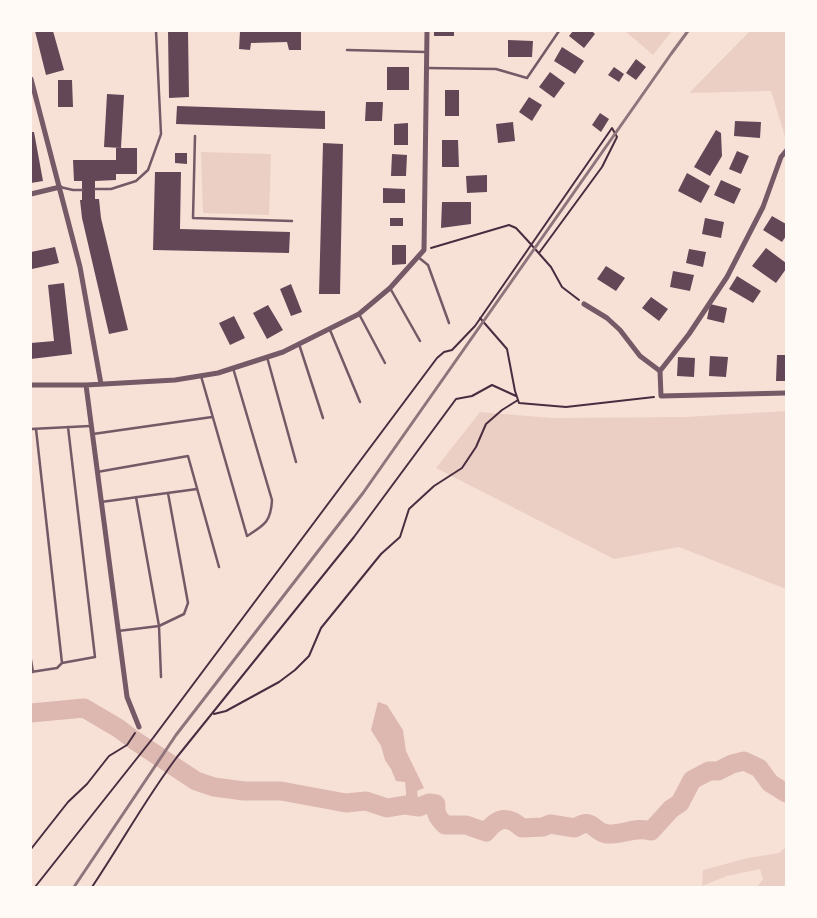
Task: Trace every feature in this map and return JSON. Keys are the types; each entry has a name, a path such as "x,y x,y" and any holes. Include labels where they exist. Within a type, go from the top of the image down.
{"street":[{"path":"31,385 86,385 175,380 218,373 283,352 330,329 359,314 390,288 424,250 427,31"},
{"path":"31,79 80,267 101,384"},
{"path":"786,151 781,157 763,207 727,277 689,334 660,371 661,396 786,393"},
{"path":"31,194 60,187"},
{"path":"584,304 607,318 620,330 640,356 660,371"},
{"path":"86,385 127,697 139,727"}],"lane":[{"path":"95,188 111,189 136,181 148,170 162,134 156,31"},
{"path":"426,68 496,69 527,78 559,31"},
{"path":"347,50 426,52"},
{"path":"196,136 194,218 292,221"},
{"path":"60,187 82,190"},
{"path":"418,257 428,265 449,323"},
{"path":"390,288 420,341"},
{"path":"359,314 385,363"},
{"path":"330,329 360,402"},
{"path":"299,344 322,418"},
{"path":"267,357 296,462"},
{"path":"201,376 246,536 262,526 271,513 272,500 233,368"},
{"path":"93,434 213,417"},
{"path":"31,429 92,426"},
{"path":"31,660 32,672 57,668 62,663 95,657 68,427"},
{"path":"36,429 62,663"},
{"path":"98,472 188,456 219,567"},
{"path":"102,502 197,488"},
{"path":"118,631 159,626 184,614 188,603 168,493"},
{"path":"136,498 159,626 160,677"}],"path":[{"path":"35,887 153,738 438,358 444,352 452,350 480,318 612,128 617,137 602,166 539,253"},
{"path":"424,250 509,225 516,228 551,267 562,287 584,304"},
{"path":"480,318 507,349 519,404 566,407 661,396"},
{"path":"92,887 177,757 354,537 456,400 472,396 492,385 516,396"},
{"path":"213,714 226,711 279,682 310,656 321,628 381,554 400,536 409,509 434,486 462,468 476,447 486,424 502,410 518,400"},
{"path":"31,849 68,802 87,784 110,756 127,745 135,733"}],"shaded area":[{"path":"625,31 672,31 653,55"},
{"path":"750,31 786,31 786,140 771,91 689,93"},
{"path":"201,152 271,154 269,215 203,213"},
{"path":"786,411 786,589 679,547 614,559 436,468 480,412 552,418 685,417"},
{"path":"378,702 387,705 403,730 406,751 424,788 417,791 419,807 415,813 406,814 405,782 396,781 385,760 381,746 371,730"},
{"path":"786,847 786,887 757,887 763,879 760,869 727,876 702,886 703,870 748,858 779,853"}],"building":[{"path":"35,31 53,31 64,70 46,75"},
{"path":"168,31 188,31 189,97 169,98"},
{"path":"240,31 301,31 301,50 289,50 287,42 251,43 250,50 239,49"},
{"path":"434,31 454,31 454,36 434,36"},
{"path":"573,31 592,31 595,34 584,48 569,36"},
{"path":"508,40 533,41 532,57 508,57"},
{"path":"562,47 584,61 575,74 554,61"},
{"path":"636,59 646,67 636,80 626,73"},
{"path":"387,67 409,67 409,90 387,90"},
{"path":"614,67 624,74 619,82 608,75"},
{"path":"550,72 565,83 554,98 539,87"},
{"path":"58,80 72,80 73,107 58,107"},
{"path":"445,90 459,90 459,116 445,116"},
{"path":"107,94 124,95 121,148 104,147"},
{"path":"529,97 542,105 532,121 519,112"},
{"path":"366,102 383,102 382,121 365,121"},
{"path":"177,106 325,111 325,129 176,124"},
{"path":"600,113 609,119 601,132 592,125"},
{"path":"735,121 761,122 760,138 734,136"},
{"path":"513,122 515,141 498,143 496,124"},
{"path":"408,123 408,145 394,145 394,124"},
{"path":"716,130 721,133 722,156 710,176 694,167"},
{"path":"31,132 34,132 43,181 31,183"},
{"path":"442,140 458,140 459,167 442,167"},
{"path":"323,143 343,144 340,294 319,294"},
{"path":"116,148 137,148 137,174 116,174 116,180 95,181 95,199 99,199 101,218 128,330 109,334 82,218 80,200 82,200 82,181 74,181 73,160 116,160"},
{"path":"737,151 749,156 741,174 729,169"},
{"path":"175,153 187,153 187,164 175,163"},
{"path":"392,154 407,155 406,176 391,176"},
{"path":"155,172 181,172 180,229 290,232 289,253 153,250"},
{"path":"687,173 710,186 701,203 678,191"},
{"path":"487,175 487,192 467,193 466,176"},
{"path":"721,180 741,189 734,204 714,195"},
{"path":"383,188 405,189 405,203 383,203"},
{"path":"442,202 471,202 471,224 441,228"},
{"path":"772,216 786,224 786,236 782,242 763,230"},
{"path":"390,218 403,218 403,226 390,226"},
{"path":"705,218 724,222 721,238 702,234"},
{"path":"392,245 406,245 406,264 392,265"},
{"path":"55,247 59,263 32,269 31,252"},
{"path":"766,248 786,263 786,269 776,283 752,266"},
{"path":"689,249 706,252 703,267 686,263"},
{"path":"606,266 625,278 616,291 597,279"},
{"path":"673,271 694,275 690,291 670,287"},
{"path":"737,276 761,291 753,303 729,289"},
{"path":"64,283 72,354 31,359 31,343 54,341 48,285"},
{"path":"291,284 302,312 291,316 280,289"},
{"path":"651,297 668,309 659,321 642,308"},
{"path":"710,304 727,308 724,323 707,319"},
{"path":"268,305 283,330 267,339 253,313"},
{"path":"234,316 245,338 230,345 219,323"},
{"path":"777,355 786,355 786,381 776,381"},
{"path":"710,356 728,357 726,377 709,376"},
{"path":"678,357 695,358 694,377 677,376"}],"waterway":[{"path":"31,713 84,708 118,728 196,781 214,787 244,791 281,791 346,803 366,801 387,808 405,805 419,807 429,803 436,804 438,816 445,825 466,825 486,832 495,823 503,819 512,821 522,828 543,827 550,824 575,828 590,824 602,833 607,834 640,829 651,831 671,809 680,803 692,780 709,771 718,771 732,764 744,761 759,768 770,783 786,793"}],"railway":[{"path":"74,887 176,735 363,493 688,31"}]}
